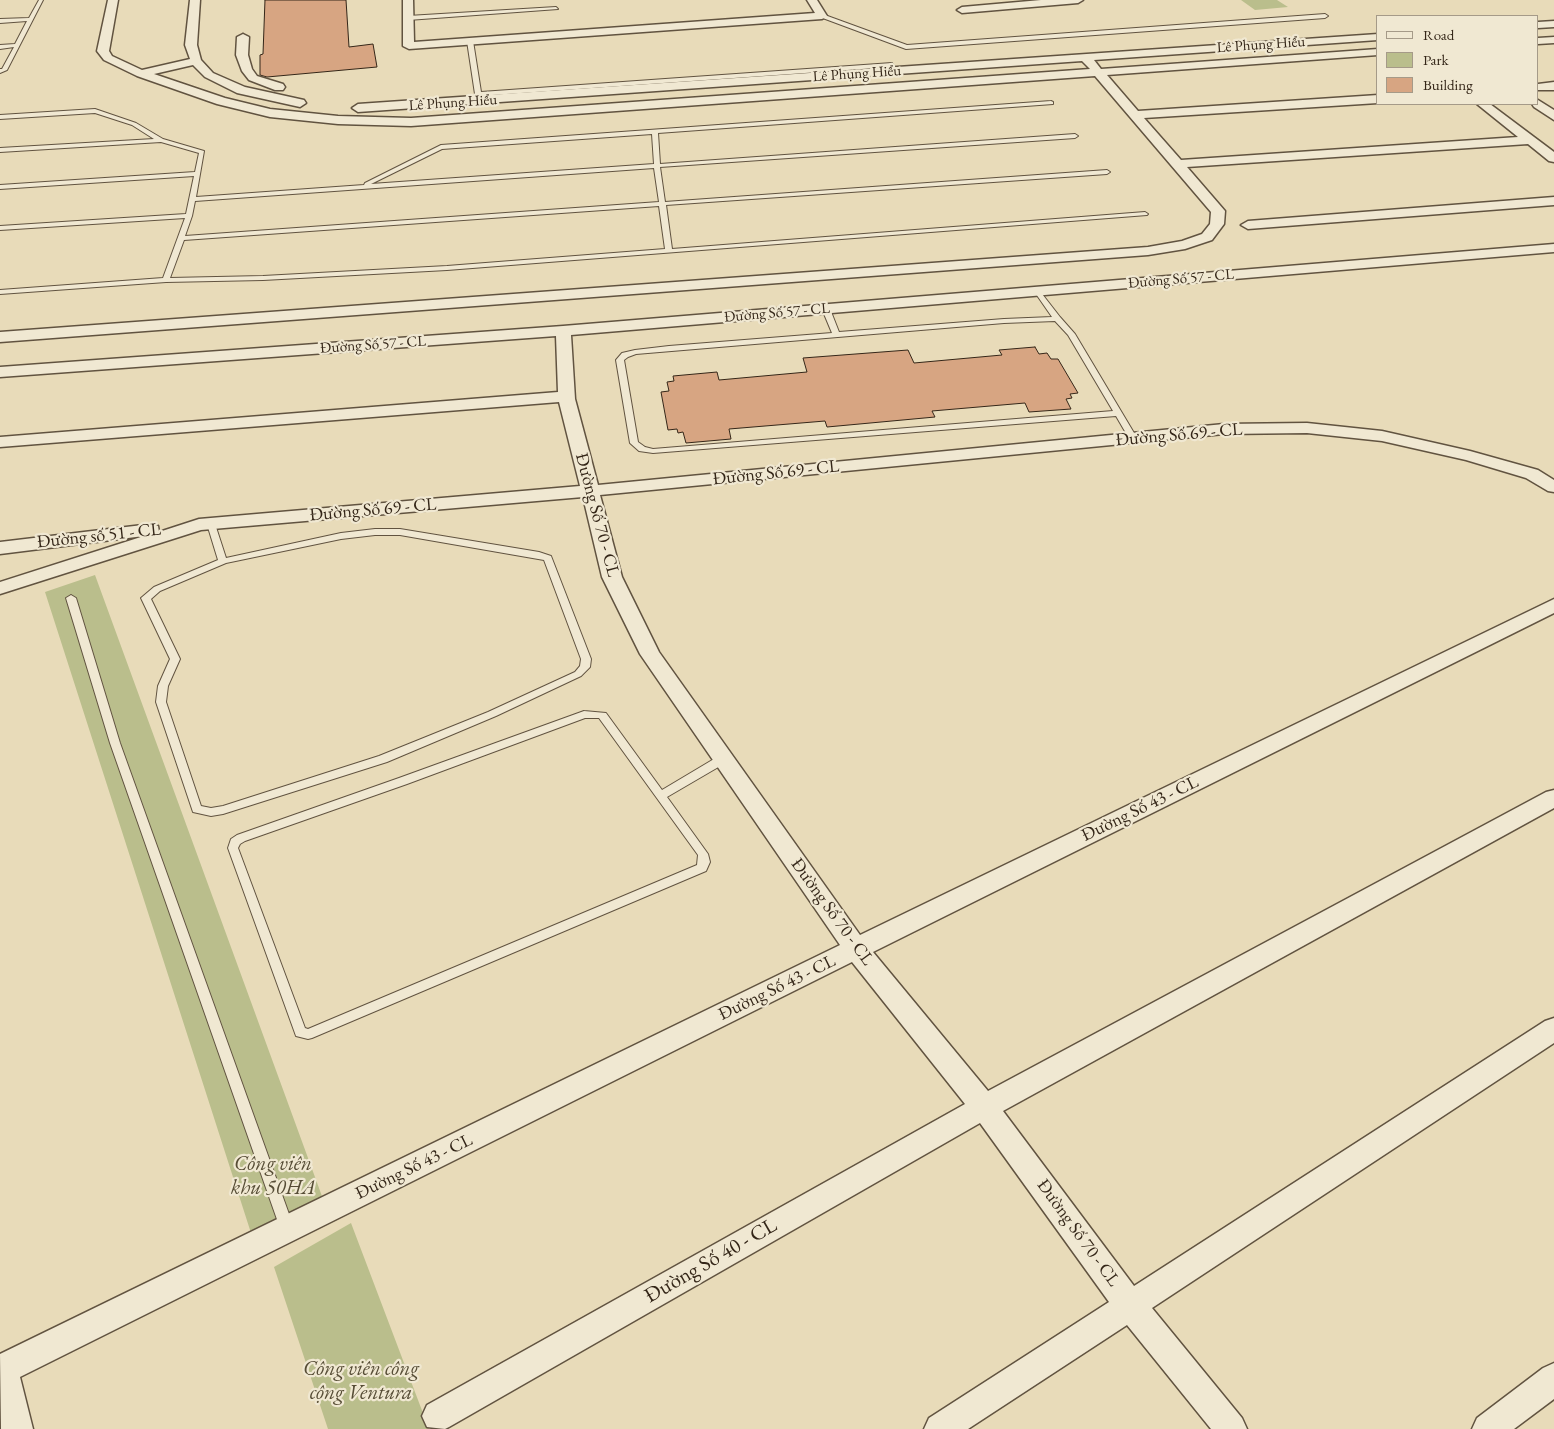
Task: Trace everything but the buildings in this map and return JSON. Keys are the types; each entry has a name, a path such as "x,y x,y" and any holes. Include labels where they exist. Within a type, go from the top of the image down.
{"street":[{"name":"Lê Phụng Hiểu","path":"113,0 103,51 108,58 141,74 221,101 262,111 338,120 411,122 900,79 1093,66 1376,51"},
{"path":"141,74 196,61 191,45 195,0"},
{"path":"408,0 409,46 822,16 812,0"},
{"path":"962,10 1078,0"},
{"path":"1539,25 1554,24"},
{"path":"1539,32 1554,31"},
{"path":"243,37 243,63 253,78 301,93 306,104"},
{"name":"Lê Phụng Hiểu","path":"1093,66 1376,37"},
{"path":"1539,39 1554,38"},
{"name":"Lê Phụng Hiểu","path":"196,61 209,75 241,90 287,102 402,113 1093,66 1376,43"},
{"path":"0,337 1148,251 1185,245 1207,237 1217,224 1218,211 1093,66"},
{"path":"1539,87 1554,86"},
{"path":"1135,115 1376,99"},
{"path":"1484,105 1554,158"},
{"path":"1539,105 1554,116"},
{"path":"1177,164 1530,140"},
{"path":"1248,225 1554,201"},
{"name":"Đường Số 57 - CL","path":"0,372 562,331 1554,248"},
{"name":"Đường Số 70 - CL","path":"562,331 567,396 612,577 650,654 856,949 984,1106 1130,1305 1231,1429"},
{"path":"0,442 567,396"},
{"name":"Đường Số 69 - CL","path":"0,588 205,525 590,491 1224,429 1307,428 1382,436 1470,456 1532,474 1554,487"},
{"name":"Đường số 51 - CL","path":"0,548 205,525"},
{"name":"Đường Số 43 - CL","path":"1,1370 1554,605"},
{"name":"Đường Số 40 - CL","path":"438,1416 984,1106 1550,805"},
{"path":"940,1429 1554,1029"},
{"path":"1,1370 17,1429"},
{"path":"1488,1429 1554,1380"}],"lane":[{"path":"0,71 4,70 41,0"},
{"path":"408,18 556,8"},
{"path":"822,16 906,47 1324,16"},
{"path":"0,21 31,19"},
{"path":"470,41 478,94 892,65 900,79"},
{"path":"0,46 17,46"},
{"path":"361,186 441,147 1050,103"},
{"path":"0,116 95,111 134,124 160,140 202,152 189,216 166,280"},
{"path":"655,131 657,166 669,251"},
{"path":"192,199 1075,136"},
{"path":"0,150 160,140"},
{"path":"181,238 1107,172"},
{"path":"0,187 197,174"},
{"path":"0,292 166,280 263,278 447,268 1145,214"},
{"path":"0,228 189,216"},
{"path":"1037,291 1057,319 1071,334 1133,438"},
{"path":"826,309 838,336"},
{"path":"1057,319 1004,321 838,336 669,348 625,355 620,360 634,443 642,449 652,450 1118,413"},
{"path":"205,525 223,561"},
{"path":"374,532 400,532 539,555 548,558 586,659 585,667 578,674 492,714 383,759 223,810 211,812 198,809 160,702 163,686 175,659 146,598 157,589 223,561 341,536 374,532"},
{"path":"71,598 115,743 287,1229"},
{"path":"584,714 602,715 660,796 703,854 704,862 702,868 308,1034 300,1032 233,848 235,842 241,838 584,714"},
{"path":"660,796 723,760"}],"green space":[{"path":"1241,0 1277,0 1288,7 1255,10"},
{"name":"Công viên khu 50HA","path":"95,575 323,1199 251,1233 45,592"},
{"name":"Công viên công cộng Ventura","path":"351,1223 429,1429 328,1429 274,1267"}]}
